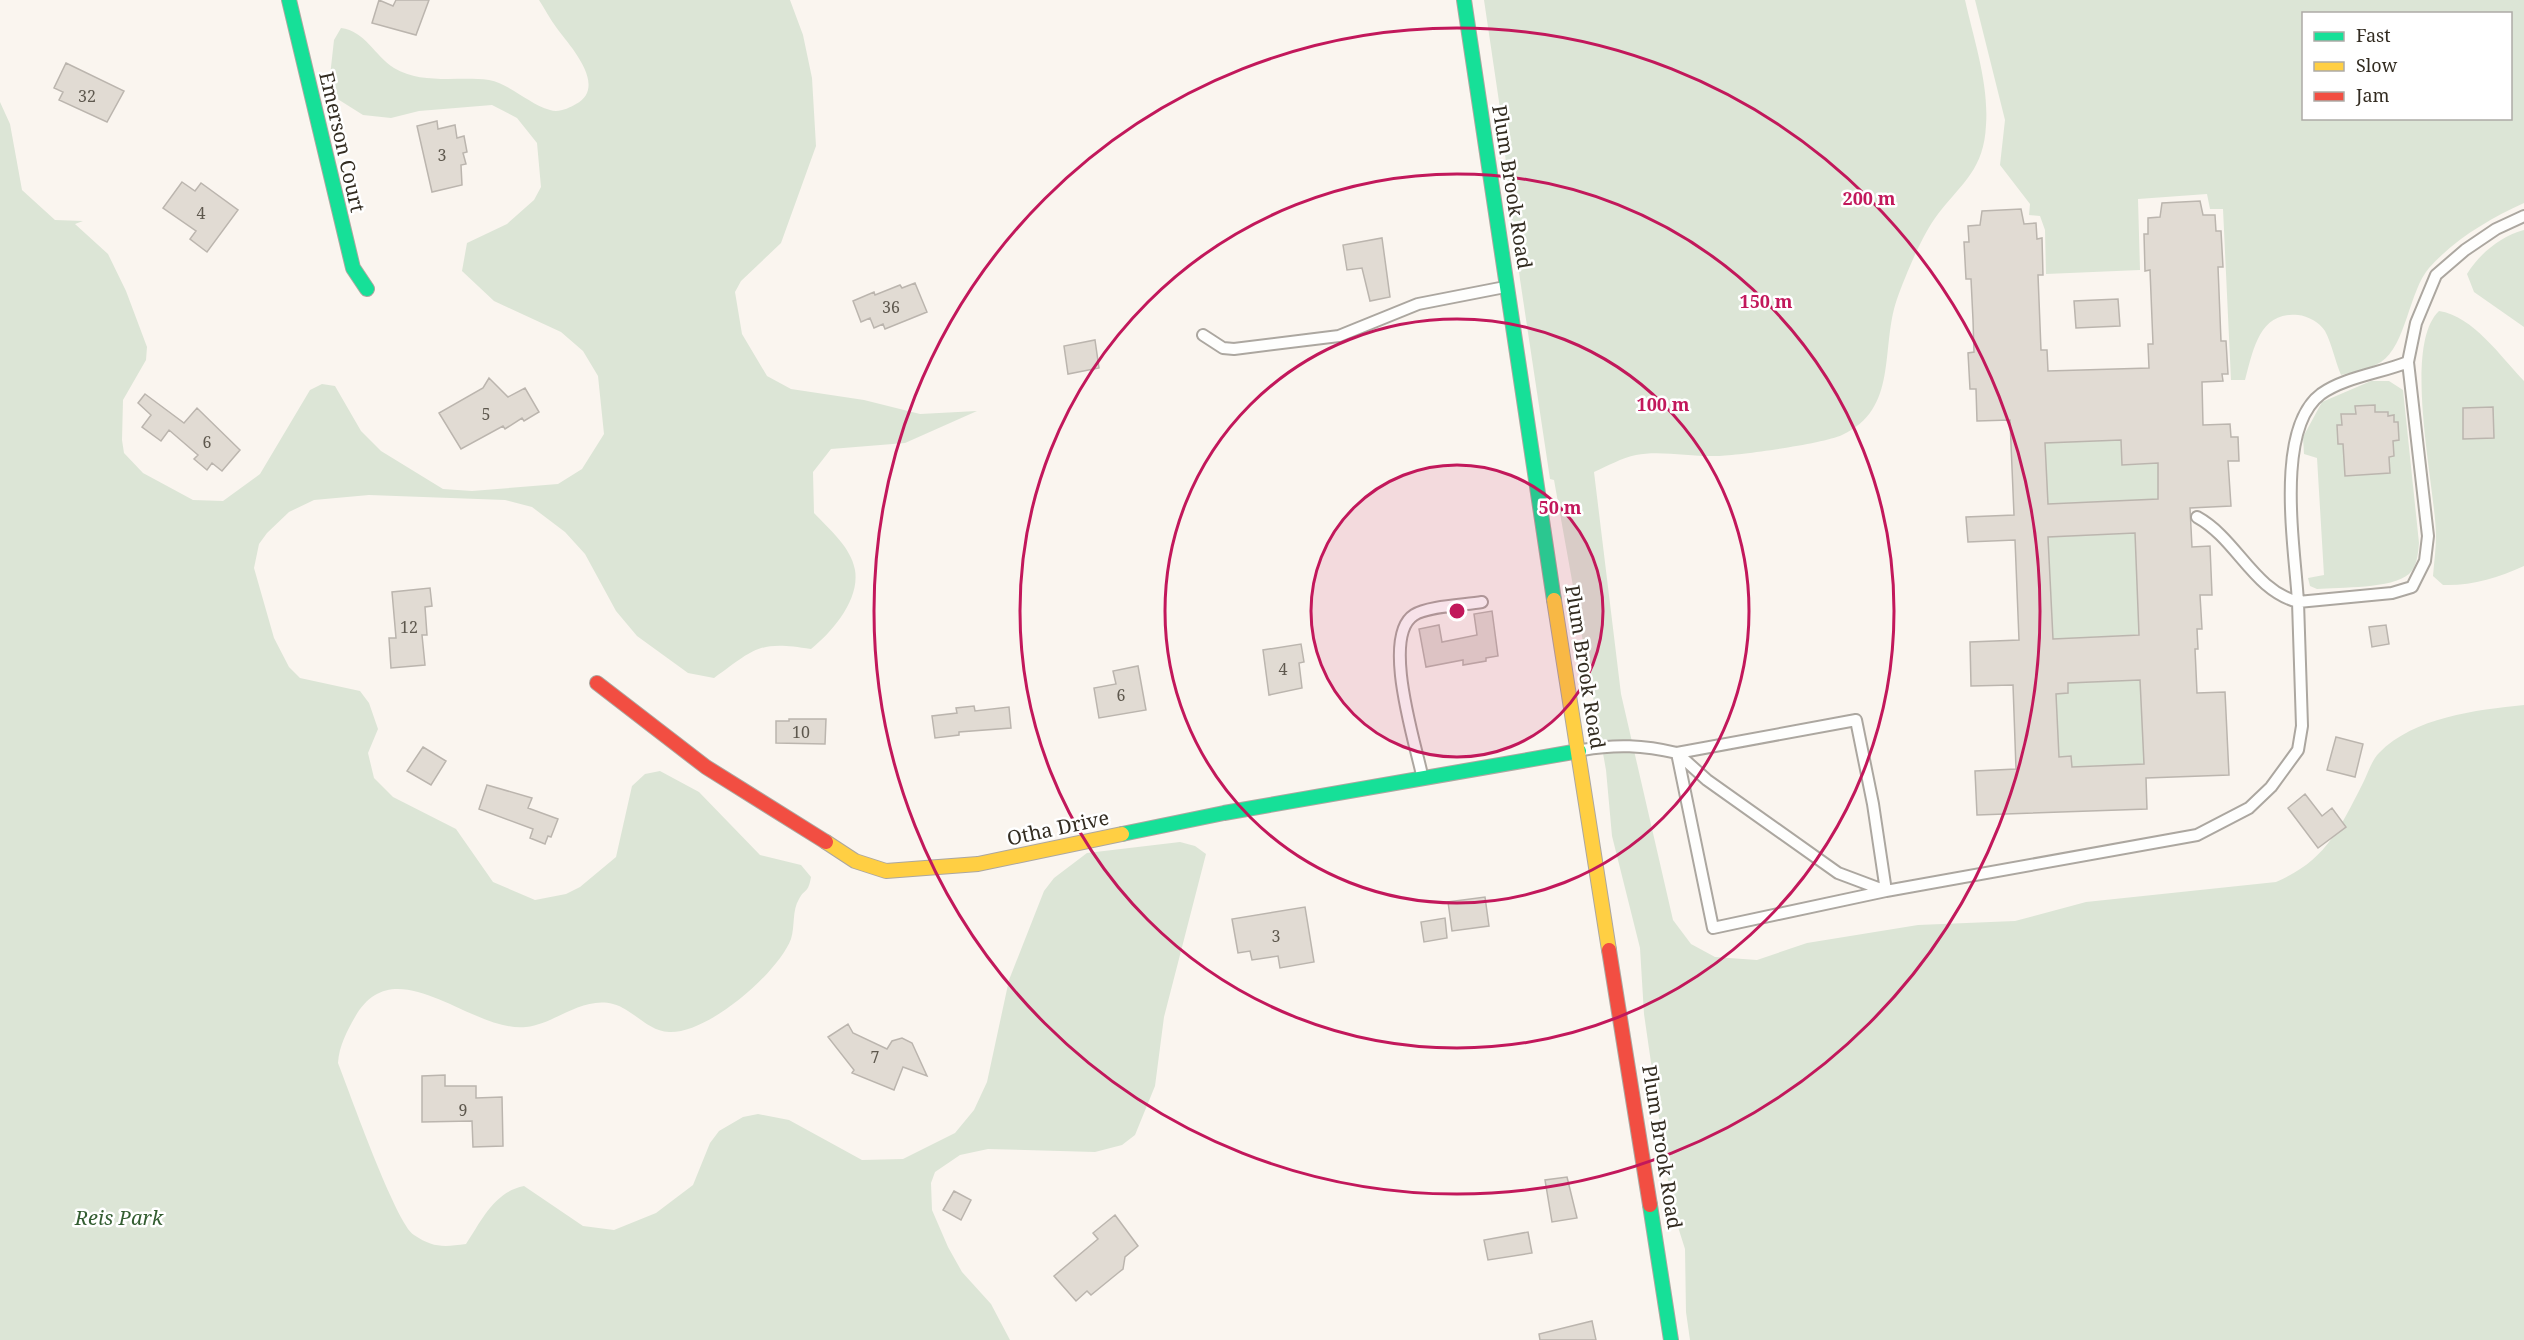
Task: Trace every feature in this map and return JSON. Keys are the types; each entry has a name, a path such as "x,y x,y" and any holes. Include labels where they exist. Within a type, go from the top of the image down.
{"street":[{"name":"Emerson Court","path":"289,0 322,147 353,268 367,289"},
{"name":"Plum Brook Road","path":"1464,0 1508,286 1524,413 1671,1340"},
{"name":"Otha Drive","path":"597,683 706,767 855,861 886,871 978,864 1224,813 1579,751"}],"lane":[{"path":"2197,517 2211,525 2240,554 2260,581 2284,598 2298,602 2392,593 2412,587 2425,561 2428,536 2408,362 2416,323 2436,275 2465,250 2496,229 2524,216"},
{"path":"1203,335 1223,348 1234,349 1339,336 1418,304 1508,286"},
{"path":"1677,753 1713,928 1886,891 2197,835 2249,808 2271,787 2298,750 2302,726 2292,477 2292,451 2299,423 2307,408 2322,393 2340,384 2408,362"},
{"path":"1423,778 1401,677 1399,648 1401,633 1407,620 1417,613 1482,602"},
{"path":"1579,751 1611,745 1645,746 1677,753 1856,720 1873,804 1886,891"},
{"path":"1677,753 1707,780 1838,873 1886,891"}],"green space":[{"name":"Reis Park","path":"539,0 790,0 803,35 812,78 816,146 781,243 741,281 735,292 742,334 767,376 791,389 864,400 920,414 977,411 905,443 831,449 813,472 814,513 839,539 853,562 855,581 849,604 827,634 811,649 779,646 758,649 714,678 688,673 637,636 616,611 585,554 565,532 532,507 505,500 369,495 314,500 289,512 259,544 254,568 274,638 289,667 300,678 360,691 369,703 378,729 368,753 374,778 393,797 456,829 493,882 535,900 566,894 580,887 616,857 632,786 645,774 660,771 699,792 760,855 801,865 811,877 807,889 797,903 791,939 784,953 772,968 740,999 703,1023 685,1030 661,1031 613,1004 590,1004 537,1025 526,1027 505,1025 482,1018 412,991 391,989 372,997 349,1028 338,1063 385,1183 406,1226 414,1235 433,1244 445,1246 466,1244 483,1217 497,1201 514,1189 524,1186 583,1226 614,1230 656,1213 693,1185 710,1143 719,1131 743,1117 758,1114 789,1120 862,1160 903,1159 955,1133 974,1110 987,1082 1009,980 1044,891 1054,878 1087,853 1180,842 1195,846 1206,854 1164,1017 1155,1086 1135,1135 1122,1145 1095,1152 988,1149 960,1155 935,1172 931,1183 932,1210 948,1247 962,1272 991,1304 1010,1340 0,1340 0,102 10,124 22,190 55,220 83,221 75,224 108,254 126,291 147,347 146,360 123,400 122,440 124,453 143,473 193,500 223,501 260,474 310,390 322,384 335,386 361,431 381,451 443,489 472,491 558,484 582,469 604,434 598,376 583,351 561,332 494,301 462,271 467,243 507,224 534,200 541,187 537,143 517,118 492,105 419,111 391,118 363,115 336,98 329,85 334,40 341,28 357,34 387,63 405,73 428,78 489,80 550,110 557,111 567,108 585,96 588,87 587,76 583,65"},
{"path":"1484,0 1965,0 1980,62 1986,109 1986,125 1981,153 1971,174 1932,223 1915,255 1897,299 1892,318 1885,376 1880,393 1872,410 1860,424 1842,435 1800,445 1717,456 1665,453 1636,455 1594,472 1621,694 1673,920 1691,944 1715,957 1757,960 1807,943 1918,925 2015,921 2086,902 2276,882 2307,864 2329,842 2346,816 2374,760 2393,741 2428,723 2447,717 2524,705 2524,1340 1690,1340 1686,1312 1685,1249 1672,1208 1644,1014 1640,948 1612,836 1606,770 1554,480 1550,479 1512,226 1502,122"},
{"path":"1975,0 2524,0 2524,203 2473,231 2429,268 2422,278 2396,344 2381,362 2367,368 2341,375 2325,331 2320,325 2302,316 2285,315 2274,319 2260,335 2245,380 2231,380 2223,209 2210,209 2207,194 2138,199 2140,270 2046,274 2045,230 2040,216 2029,215 2030,204 2000,165 2005,120"},
{"path":"2524,230 2524,327 2474,292 2467,274 2491,247"},
{"path":"2439,311 2451,314 2475,329 2524,381 2524,566 2484,580 2453,585 2443,585 2433,576 2436,535 2423,417 2423,354 2428,329"},
{"path":"2371,381 2389,381 2403,390 2419,543 2417,560 2409,574 2391,582 2317,589 2310,586 2308,578 2324,575 2317,458 2304,454 2303,437 2322,402"},
{"path":"2043,415 2066,442 2128,440 2121,442 2122,465 2165,463 2158,499 2048,504"},
{"path":"2163,532 2136,549 2139,619 2168,633 2034,640 2052,616 2048,537"},
{"path":"2169,679 2144,764 2072,767 2071,756 2059,757 2056,694 2068,693 2068,683"}],"building":[{"path":"379,0 393,6 396,0 429,0 416,35 372,23"},
{"path":"66,63 124,91 107,122 59,100 63,92 54,88"},
{"path":"437,121 438,129 455,125 457,138 464,136 467,152 463,153 466,164 461,165 462,185 432,192 417,126"},
{"path":"182,182 195,191 201,183 238,210 207,252 190,239 196,231 163,208"},
{"path":"2200,201 2203,215 2215,215 2216,231 2221,231 2223,267 2218,267 2221,341 2226,341 2228,374 2222,374 2223,381 2202,382 2203,425 2230,424 2231,437 2238,437 2239,461 2228,461 2231,506 2190,508 2192,547 2210,546 2212,595 2200,595 2202,629 2197,629 2198,649 2195,649 2197,693 2225,692 2229,775 2146,778 2147,809 1977,815 1975,771 2016,769 2013,685 1971,686 1970,642 2019,640 2015,540 1968,542 1966,517 2014,515 2010,420 1977,421 1976,389 1970,389 1968,353 1974,352 1971,279 1966,279 1964,242 1969,242 1968,226 1980,225 1982,211 2021,209 2024,224 2036,223 2037,239 2042,238 2043,275 2038,275 2041,350 2047,350 2048,371 2149,368 2148,344 2153,344 2150,270 2145,271 2144,234 2148,234 2148,218 2160,217 2162,203","holes":["2121,440 2122,465 2158,463 2158,499 2048,504 2045,443","2135,533 2139,635 2053,639 2048,537","2140,680 2144,764 2072,767 2071,756 2059,757 2056,694 2068,693 2068,683"]},
{"path":"1382,238 1390,297 1370,301 1362,268 1347,270 1343,245"},
{"path":"915,283 927,312 885,329 883,324 874,328 870,318 861,322 853,301 874,292 875,295 900,285 902,288"},
{"path":"2118,299 2120,326 2076,328 2074,301"},
{"path":"1095,340 1099,368 1068,374 1064,346"},
{"path":"489,378 508,397 525,388 539,412 524,421 522,418 505,429 503,426 461,449 439,413 483,388"},
{"path":"145,394 184,423 197,408 240,450 222,471 212,463 207,470 194,459 198,455 169,430 161,441 142,427 151,415 138,403"},
{"path":"2375,405 2375,412 2388,412 2388,416 2394,415 2394,422 2398,422 2399,440 2393,441 2394,456 2389,457 2390,473 2345,476 2343,444 2338,444 2337,425 2342,425 2341,414 2356,414 2355,406"},
{"path":"2493,407 2494,438 2463,439 2463,408"},
{"path":"430,588 432,606 425,607 427,635 422,635 425,665 391,668 389,638 396,638 392,592"},
{"path":"1492,611 1498,656 1486,658 1486,661 1463,665 1463,660 1426,667 1419,629 1439,625 1442,642 1477,635 1474,614"},
{"path":"2386,625 2389,644 2372,647 2369,627"},
{"path":"1301,644 1304,662 1299,663 1302,688 1269,695 1263,650"},
{"path":"1138,666 1146,710 1099,718 1094,688 1116,684 1113,671"},
{"path":"974,706 975,711 1009,707 1011,728 959,732 959,735 935,738 932,716 957,713 956,708"},
{"path":"789,719 826,719 825,744 776,743 776,721 789,721"},
{"path":"2336,737 2363,744 2355,777 2327,770"},
{"path":"423,747 446,761 431,785 407,771"},
{"path":"487,785 532,798 528,808 558,819 551,837 548,836 545,844 530,838 533,829 479,809"},
{"path":"2305,794 2322,816 2332,808 2346,827 2318,848 2288,808"},
{"path":"1485,897 1489,926 1452,931 1448,902"},
{"path":"1305,907 1314,962 1280,968 1278,956 1252,960 1250,951 1238,953 1232,919"},
{"path":"1445,918 1447,938 1424,942 1421,922"},
{"path":"848,1024 853,1033 887,1049 892,1041 902,1038 912,1043 927,1076 903,1067 894,1090 852,1073 854,1070 828,1037"},
{"path":"445,1075 445,1086 476,1086 476,1098 502,1097 503,1146 473,1147 472,1121 422,1122 422,1076"},
{"path":"1567,1177 1577,1218 1552,1222 1545,1180"},
{"path":"954,1191 971,1200 961,1220 943,1210"},
{"path":"1115,1215 1138,1246 1125,1257 1123,1269 1091,1295 1087,1291 1076,1301 1054,1276 1098,1239 1093,1233"},
{"path":"1528,1232 1532,1253 1488,1260 1484,1240"},
{"path":"1592,1321 1596,1340 1540,1340 1539,1334"}],"traffic: fast":[{"path":"289,0 353,268 367,289"},
{"path":"1464,0 1554,600"},
{"path":"1122,834 1224,813 1579,751"},
{"path":"1650,1205 1671,1340"}],"traffic: slow":[{"path":"1554,600 1609,950"},
{"path":"826,842 855,861 886,871 978,864 1122,834"}],"traffic: jam":[{"path":"597,683 706,767 826,842"},
{"path":"1609,950 1650,1205"}]}
